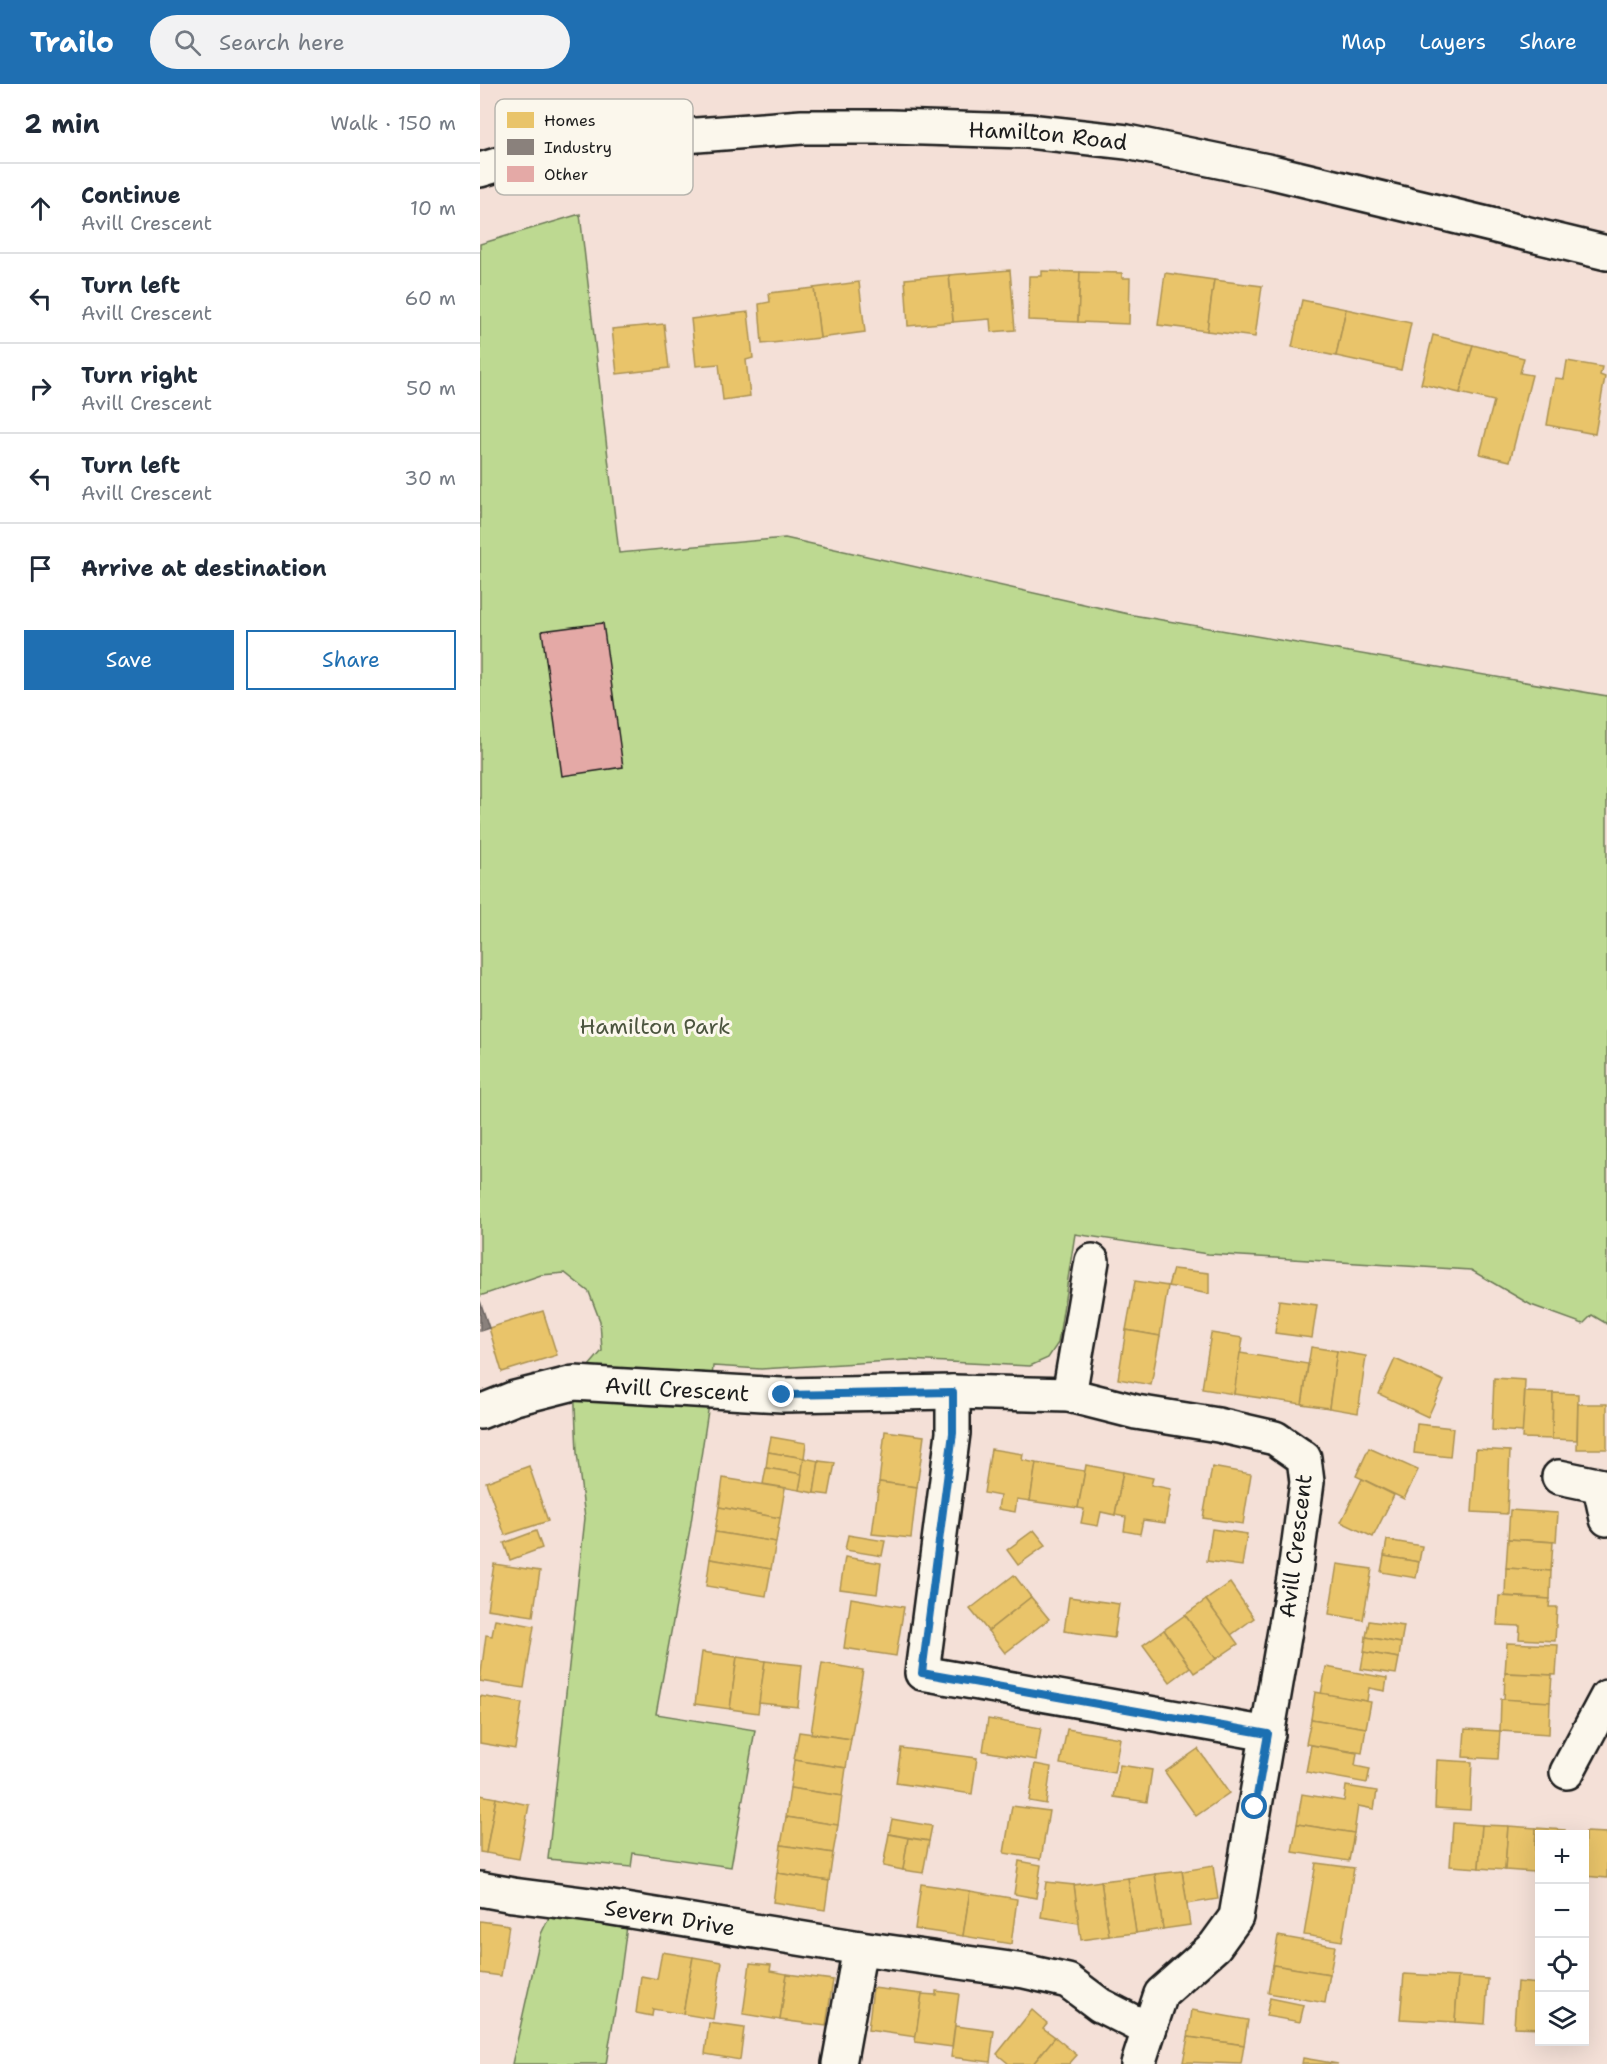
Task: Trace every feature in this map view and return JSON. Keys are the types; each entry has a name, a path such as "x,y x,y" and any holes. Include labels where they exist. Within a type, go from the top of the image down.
{"street":[{"name":"Hamilton Road","path":"693,135 802,127 890,127 1028,131 1127,142 1261,169 1607,253"},
{"name":"Hamilton Road","path":"480,170 495,166"},
{"path":"1070,1395 1092,1261"},
{"name":"Avill Crescent","path":"480,1412 515,1398 574,1383 782,1395 953,1392 1070,1395 1136,1412 1218,1425 1275,1438 1304,1458 1307,1482 1295,1572 1236,1917 1215,1946 1161,1994 1149,2030"},
{"path":"953,1392 953,1433 922,1673 1268,1734"},
{"path":"1559,1477 1604,1487 1607,1519"},
{"path":"1568,1772 1607,1697"},
{"name":"Severn Drive","path":"480,1889 1024,1971 1068,1981 1100,2005 1149,2030"},
{"path":"839,2064 860,1948"},
{"path":"1138,2064 1149,2030"}],"green space":[{"name":"Hamilton Park","path":"580,214 619,553 785,538 1133,615 1607,696 1607,1324 1592,1315 1583,1324 1531,1305 1471,1270 1208,1254 1075,1234 1058,1343 1048,1358 1030,1366 907,1360 761,1369 713,1366 690,1529 656,1714 755,1730 731,1867 633,1853 631,1867 548,1859 585,1518 577,1453 574,1383 602,1351 600,1321 589,1292 565,1273 541,1275 480,1296 480,244"},
{"path":"557,1901 629,1911 606,2064 512,2064 541,1934"}],"building: Homes":[{"path":"1010,270 1015,330 991,332 990,319 953,322 949,275"},
{"path":"1042,271 1080,272 1078,322 1028,320 1029,276 1042,276"},
{"path":"1080,272 1122,273 1122,278 1130,278 1129,324 1078,322"},
{"path":"1165,273 1214,280 1207,331 1158,325"},
{"path":"949,275 953,322 908,326 905,279"},
{"path":"1214,280 1262,286 1255,337 1207,331"},
{"path":"859,282 865,332 820,338 814,288"},
{"path":"814,288 820,338 762,344 759,304 770,302 769,293"},
{"path":"1302,300 1346,309 1336,356 1292,347"},
{"path":"1346,309 1411,323 1401,370 1336,356"},
{"path":"748,312 753,358 746,360 750,396 723,400 719,364 696,366 691,319"},
{"path":"664,324 669,368 617,374 612,329"},
{"path":"1433,335 1473,345 1460,393 1421,384"},
{"path":"1473,345 1524,358 1520,373 1532,375 1510,461 1480,454 1494,401 1460,393"},
{"path":"1567,361 1602,367 1600,375 1605,377 1595,434 1547,425 1555,378 1564,379"},
{"path":"1173,1269 1209,1273 1209,1294 1168,1286"},
{"path":"1135,1281 1168,1286 1160,1336 1126,1330"},
{"path":"1279,1300 1317,1305 1312,1338 1275,1333"},
{"path":"543,1311 557,1355 502,1372 489,1328"},
{"path":"1126,1330 1160,1336 1151,1385 1118,1379"},
{"path":"1211,1333 1243,1338 1234,1394 1202,1389"},
{"path":"1311,1347 1337,1351 1329,1408 1302,1404"},
{"path":"1337,1351 1366,1356 1358,1413 1329,1408"},
{"path":"1240,1353 1308,1364 1302,1404 1234,1394"},
{"path":"1395,1359 1444,1381 1428,1417 1379,1394"},
{"path":"1494,1378 1525,1380 1523,1432 1492,1430"},
{"path":"1525,1392 1553,1393 1552,1439 1522,1438"},
{"path":"1553,1393 1578,1394 1577,1440 1552,1439"},
{"path":"1578,1404 1607,1404 1607,1449 1577,1449"},
{"path":"1417,1424 1453,1428 1450,1457 1414,1453"},
{"path":"885,1431 924,1436 917,1487 879,1482"},
{"path":"771,1437 806,1443 804,1458 768,1452"},
{"path":"1369,1448 1418,1470 1404,1499 1356,1476"},
{"path":"991,1449 1023,1454 1022,1460 1036,1463 1030,1501 1017,1499 1015,1512 998,1509 1000,1496 984,1493"},
{"path":"1476,1449 1510,1451 1507,1514 1472,1512"},
{"path":"768,1452 804,1458 802,1474 766,1468"},
{"path":"804,1458 819,1461 814,1493 799,1490"},
{"path":"819,1461 835,1463 829,1495 814,1493"},
{"path":"1036,1463 1085,1471 1078,1508 1030,1501"},
{"path":"1086,1465 1123,1472 1115,1515 1101,1512 1098,1526 1081,1523 1084,1509 1078,1508"},
{"path":"529,1466 548,1521 505,1535 486,1482"},
{"path":"1212,1467 1251,1474 1243,1524 1203,1518"},
{"path":"766,1468 802,1474 799,1490 763,1484"},
{"path":"1123,1472 1153,1478 1151,1485 1171,1489 1165,1523 1143,1520 1140,1534 1124,1531 1126,1517 1115,1515"},
{"path":"723,1478 785,1488 780,1518 719,1507"},
{"path":"1362,1479 1394,1495 1373,1537 1341,1522"},
{"path":"879,1482 917,1487 911,1538 872,1534"},
{"path":"719,1507 780,1518 776,1542 715,1532"},
{"path":"1510,1510 1558,1513 1556,1542 1508,1539"},
{"path":"1212,1529 1247,1534 1242,1566 1207,1561"},
{"path":"1034,1530 1046,1545 1018,1565 1007,1550"},
{"path":"536,1531 542,1548 510,1560 504,1543"},
{"path":"715,1532 776,1542 771,1569 710,1559"},
{"path":"848,1535 885,1541 882,1556 845,1550"},
{"path":"1508,1539 1553,1542 1551,1571 1506,1568"},
{"path":"1387,1540 1422,1546 1419,1562 1384,1556"},
{"path":"1384,1556 1419,1562 1416,1578 1381,1572"},
{"path":"845,1557 881,1563 877,1594 840,1589"},
{"path":"710,1559 771,1569 766,1596 706,1586"},
{"path":"494,1564 540,1571 533,1616 487,1609"},
{"path":"1337,1564 1372,1569 1363,1620 1329,1614"},
{"path":"1506,1568 1551,1571 1550,1599 1505,1596"},
{"path":"1014,1575 1031,1597 988,1631 970,1609"},
{"path":"1230,1583 1254,1618 1231,1635 1206,1600"},
{"path":"1499,1596 1550,1599 1549,1607 1557,1607 1555,1641 1519,1639 1520,1626 1497,1625"},
{"path":"1031,1597 1049,1619 1005,1653 988,1631"},
{"path":"1069,1597 1119,1604 1114,1638 1064,1631"},
{"path":"851,1598 904,1607 896,1656 844,1648"},
{"path":"1206,1600 1238,1644 1216,1659 1185,1615"},
{"path":"1185,1615 1216,1659 1194,1673 1164,1630"},
{"path":"495,1619 534,1626 524,1688 480,1681 486,1635 492,1636"},
{"path":"1369,1621 1404,1626 1401,1643 1366,1637"},
{"path":"1164,1630 1190,1667 1170,1682 1143,1645"},
{"path":"1366,1637 1401,1643 1399,1658 1364,1652"},
{"path":"1507,1643 1558,1645 1556,1675 1505,1673"},
{"path":"702,1652 737,1657 730,1709 695,1704"},
{"path":"1364,1652 1399,1658 1396,1674 1361,1669"},
{"path":"737,1657 765,1661 758,1713 730,1709"},
{"path":"765,1661 802,1665 798,1707 759,1703"},
{"path":"822,1663 863,1670 851,1739 811,1733"},
{"path":"1326,1667 1387,1678 1385,1691 1369,1688 1367,1701 1321,1694"},
{"path":"1505,1673 1552,1675 1550,1702 1504,1700"},
{"path":"1315,1692 1371,1702 1366,1728 1311,1719"},
{"path":"480,1696 522,1703 515,1749 480,1743"},
{"path":"1501,1699 1550,1702 1549,1734 1500,1731"},
{"path":"988,1719 1041,1728 1036,1760 983,1751"},
{"path":"1311,1719 1366,1728 1362,1753 1306,1744"},
{"path":"1067,1729 1120,1738 1114,1773 1060,1764"},
{"path":"1465,1729 1500,1731 1498,1759 1463,1757"},
{"path":"799,1732 851,1739 846,1768 794,1760"},
{"path":"1311,1745 1357,1753 1355,1766 1370,1769 1367,1783 1306,1772"},
{"path":"901,1748 977,1758 972,1794 896,1783"},
{"path":"1198,1749 1229,1793 1196,1816 1165,1772"},
{"path":"794,1760 846,1768 842,1796 790,1788"},
{"path":"1437,1760 1472,1762 1470,1810 1435,1808"},
{"path":"1035,1764 1051,1767 1046,1804 1029,1801"},
{"path":"1120,1765 1152,1770 1147,1802 1114,1797"},
{"path":"1346,1786 1377,1791 1374,1809 1358,1806 1354,1833 1297,1824 1302,1794 1344,1801"},
{"path":"790,1788 842,1796 838,1825 786,1817"},
{"path":"480,1795 496,1798 486,1853 480,1852"},
{"path":"496,1798 529,1805 519,1859 486,1853"},
{"path":"1012,1806 1049,1811 1041,1859 1004,1853"},
{"path":"786,1817 838,1825 833,1853 781,1845"},
{"path":"892,1819 932,1826 929,1841 889,1834"},
{"path":"1453,1823 1482,1825 1479,1868 1450,1866"},
{"path":"1297,1824 1354,1833 1349,1861 1292,1852"},
{"path":"1482,1825 1508,1826 1505,1870 1479,1868"},
{"path":"1508,1826 1536,1828 1534,1872 1505,1870"},
{"path":"1536,1828 1565,1830 1536,1830"},
{"path":"1589,1832 1607,1833 1607,1878 1589,1876"},
{"path":"889,1834 908,1838 903,1870 883,1866"},
{"path":"908,1838 929,1841 923,1873 903,1870"},
{"path":"781,1845 833,1853 829,1881 777,1873"},
{"path":"1019,1861 1041,1865 1036,1898 1014,1894"},
{"path":"1316,1863 1354,1868 1342,1941 1304,1935"},
{"path":"1213,1866 1218,1899 1187,1904 1182,1871"},
{"path":"1182,1871 1190,1925 1163,1929 1155,1874"},
{"path":"777,1873 829,1881 825,1910 773,1902"},
{"path":"1155,1874 1163,1929 1136,1933 1128,1878"},
{"path":"1128,1878 1136,1933 1109,1936 1101,1881"},
{"path":"1101,1881 1109,1936 1081,1940 1074,1885"},
{"path":"1046,1882 1074,1885 1079,1923 1041,1917"},
{"path":"921,1884 970,1891 963,1936 915,1929"},
{"path":"970,1891 1017,1899 1011,1944 963,1936"},
{"path":"480,1921 509,1925 501,1976 480,1973"},
{"path":"1278,1936 1335,1946 1330,1974 1273,1965"},
{"path":"662,1952 693,1957 683,2014 653,2009 652,2016 636,2013 641,1976 657,1979"},
{"path":"693,1957 722,1962 713,2019 683,2014"},
{"path":"750,1963 771,1965 770,1971 787,1974 780,2020 743,2014"},
{"path":"1273,1965 1330,1974 1325,2003 1268,1993"},
{"path":"787,1974 833,1980 826,2026 780,2020"},
{"path":"1404,1974 1458,1977 1455,2022 1400,2019"},
{"path":"1458,1977 1488,1979 1485,2024 1455,2022"},
{"path":"1517,1982 1535,1984 1535,2028 1514,2027"},
{"path":"873,1988 922,1994 916,2037 868,2030"},
{"path":"936,1991 959,1994 952,2047 915,2042 922,1994 936,1995"},
{"path":"1270,1998 1304,2005 1300,2022 1266,2016"},
{"path":"1032,2010 1047,2023 1043,2028 1055,2037 1033,2064 1009,2064 997,2054"},
{"path":"1192,2010 1248,2020 1244,2045 1188,2037"},
{"path":"709,2023 744,2028 740,2060 705,2054"},
{"path":"955,2026 994,2031 990,2062 951,2057"},
{"path":"1055,2037 1077,2055 1069,2064 1033,2064"},
{"path":"1188,2037 1244,2045 1241,2064 1183,2062"},
{"path":"1303,2058 1338,2064 1302,2064"}],"building: Industry":[{"path":"480,1301 489,1328 480,1331"}],"building: Other":[{"path":"603,623 623,767 562,776 542,631"}],"route":[{"path":"782,1395 953,1392 953,1433 922,1673 1268,1734 1255,1807"}]}
